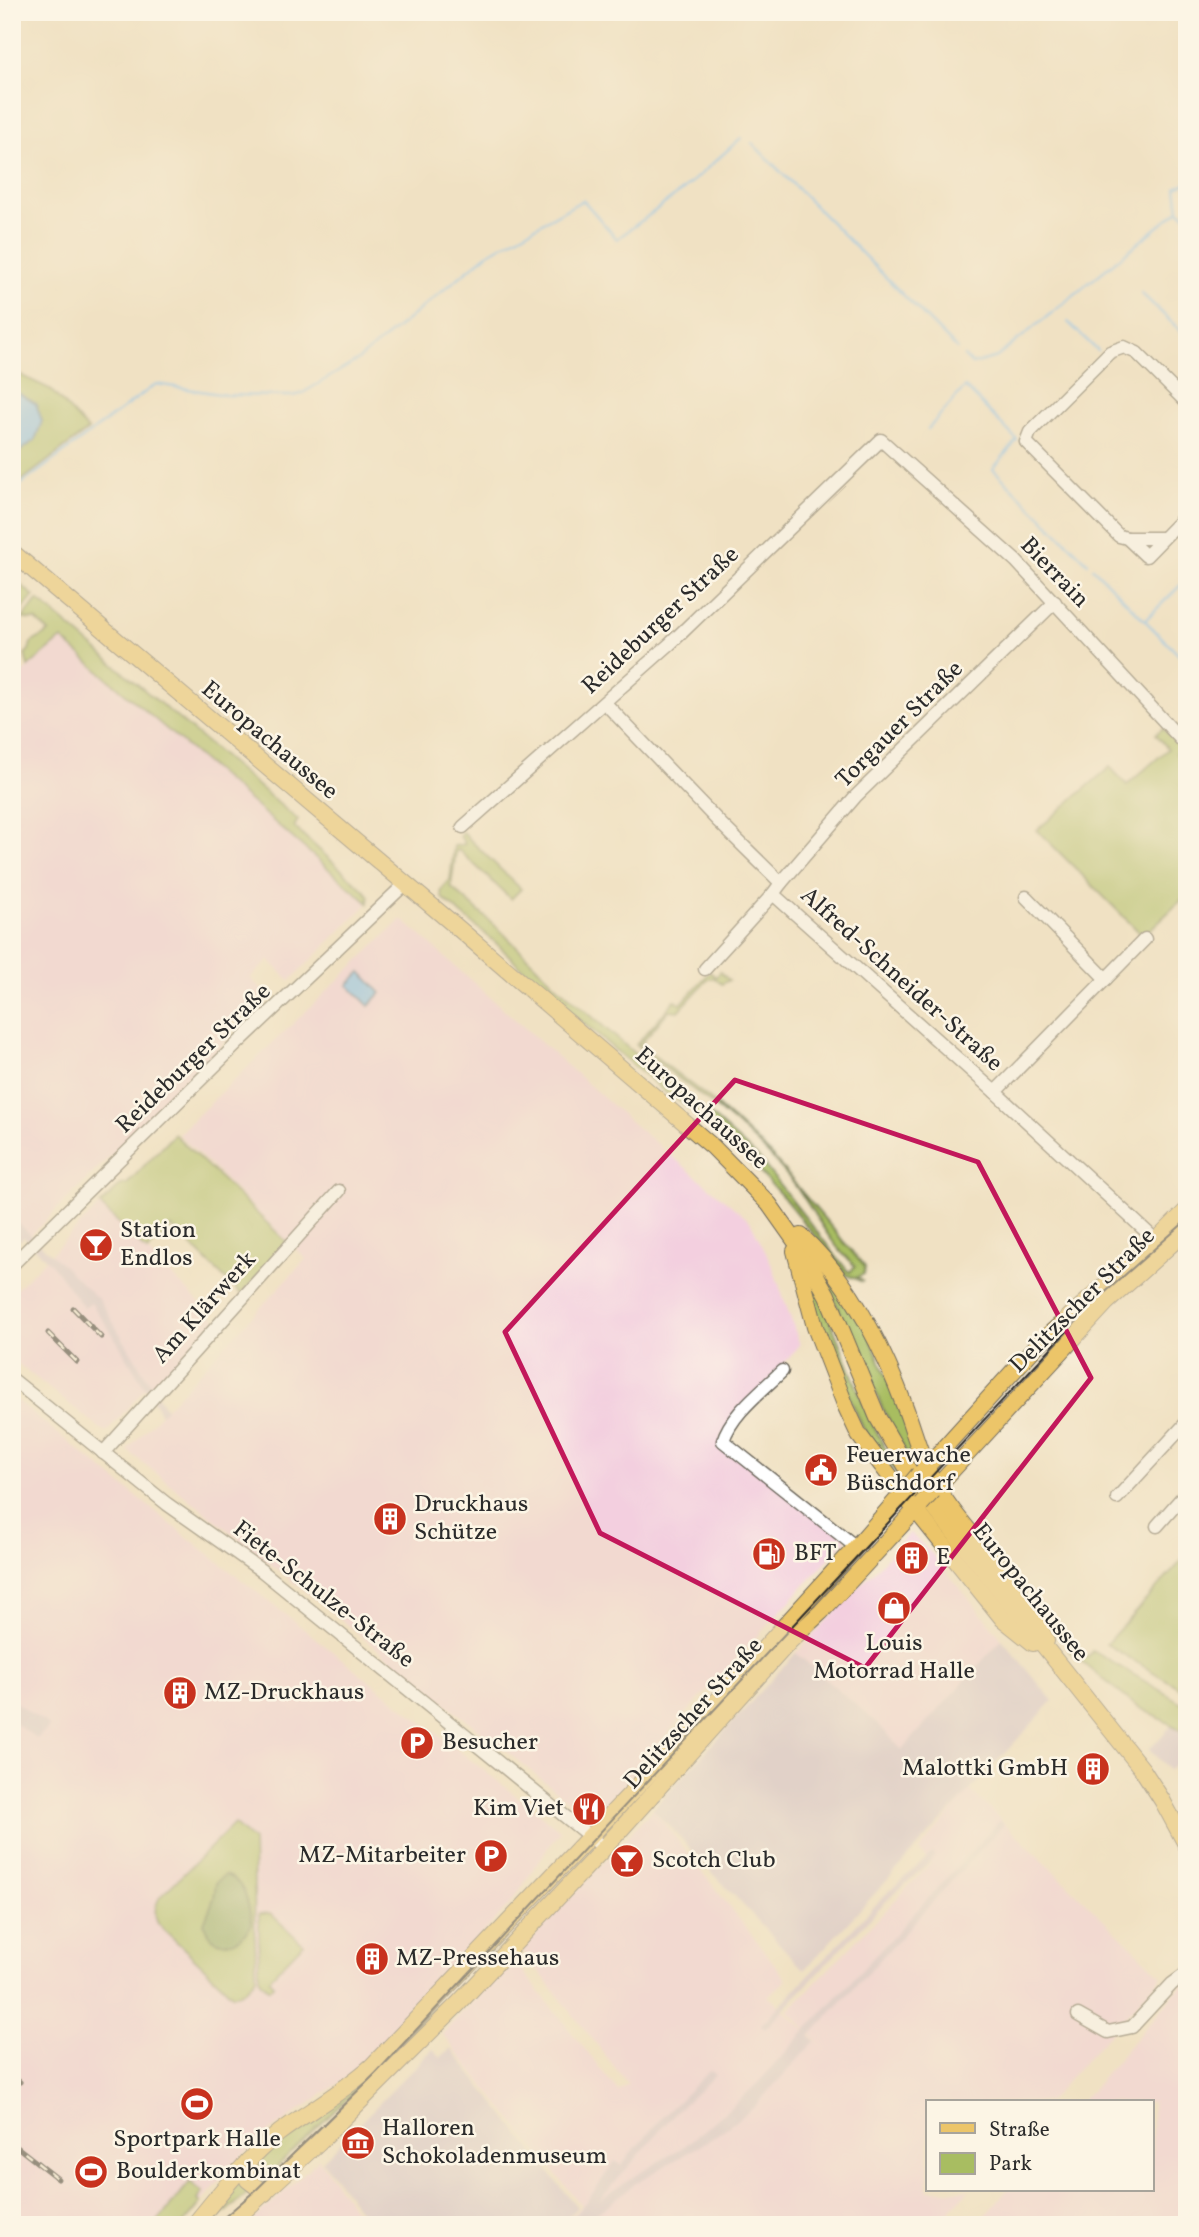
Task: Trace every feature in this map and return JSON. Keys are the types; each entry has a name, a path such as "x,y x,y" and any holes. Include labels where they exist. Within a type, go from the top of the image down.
{"main road":[{"name":"Europachaussee","path":"12,552 713,1147 753,1186 782,1220 822,1286 878,1419 907,1471 933,1508 1142,1769 1187,1846"},
{"name":"Delitzscher Straße","path":"229,2225 449,2013 604,1848 790,1641 821,1612 1161,1246 1187,1210"},
{"path":"782,1220 826,1263 854,1302 884,1354 915,1434 923,1470 935,1489 1029,1605 1052,1657"},
{"path":"782,1220 802,1273 815,1327 853,1424 1003,1619 1052,1657"},
{"name":"Delitzscher Straße","path":"194,2225 248,2161 280,2133 336,2096 372,2066 671,1751 1037,1345 1161,1246 1187,1230"},
{"path":"915,1434 933,1440 957,1434"},
{"path":"248,2161 248,2180 265,2193"}],"street":[{"path":"1187,403 1137,353 1124,347 1110,352 1030,432 1026,442 1119,536 1163,538 1187,514"},
{"name":"Bierrain","path":"881,440 1016,561 1187,746"},
{"name":"Reideburger Straße","path":"463,827 691,625 881,440"},
{"name":"Torgauer Straße","path":"705,969 855,797 1055,602"},
{"name":"Alfred-Schneider-Straße","path":"605,702 777,889 1161,1246"},
{"name":"Reideburger Straße","path":"12,1265 405,884"},
{"path":"1026,897 1105,979"},
{"path":"995,1092 1145,939"},
{"name":"Am Klärwerk","path":"103,1452 340,1191"},
{"path":"782,1371 726,1430 723,1441 856,1547"},
{"name":"Fiete-Schulze-Straße","path":"12,1379 167,1504 262,1571 604,1848"},
{"path":"1117,1497 1187,1422"},
{"path":"1157,1526 1187,1492"},
{"path":"1079,2015 1108,2032 1132,2027 1172,1984 1187,1973"}],"highlighted area":[{"path":"735,1080 978,1162 1091,1378 865,1668 600,1533 505,1332"}],"shaded area":[{"path":"62,639 368,903 290,981 269,960 250,978 271,999 228,1024 229,1038 31,1235 12,1217 12,678 17,677"},
{"path":"402,919 633,1124 750,1221 772,1265 800,1345 720,1438 847,1539 661,1741 621,1790 597,1815 590,1818 127,1450 306,1259 178,1134"},
{"path":"100,1205 217,1320 157,1389 147,1386 106,1433 12,1359 12,1293"},
{"path":"12,1217 100,1301 166,1409 161,1414 91,1303 84,1308 53,1266 24,1237 20,1241 12,1234"},
{"path":"12,1397 561,1831 513,1901 369,2057 343,2080 261,2138 234,2164 182,2225 12,2225 12,1721 37,1739 22,1708 12,1700"},
{"path":"910,1533 931,1553 1002,1639 902,1750 879,1725 796,1653"},
{"path":"1002,1639 1053,1701 804,1970 653,1809 796,1653 879,1725 902,1750"},
{"path":"12,1700 50,1726 37,1739 12,1721"},
{"path":"1187,1709 1187,1751 1170,1770 1149,1750"},
{"path":"970,1790 1162,1976 1050,2100 926,2100 926,2192 967,2192 937,2225 564,2225 581,2205 442,2034 513,1959 618,2091 628,2084 522,1950 653,1809 787,1980 768,1996 825,2048 788,2011 931,1863 919,1851"},
{"path":"1000,1820 1004,1824 810,2036 815,2041 752,2109 711,2139 636,2183 582,2225 565,2225 590,2197 615,2161 621,2165 663,2116 710,2070 715,2075 675,2113 599,2201 686,2145 752,2089"},
{"path":"932,1853 935,1856 928,1864 886,1901 765,2029 761,2025 886,1894"},
{"path":"1187,1979 1187,2225 977,2225 1005,2192 1154,2192 1154,2100 1083,2100"},
{"path":"451,2048 577,2207 561,2225 371,2225 322,2161 433,2049 441,2057"},
{"path":"319,2159 365,2225 247,2225 272,2203"}],"green space":[{"path":"12,371 50,389 88,430 12,488"},
{"path":"12,578 34,596 19,614 12,598"},
{"path":"38,600 298,820 294,827 364,890 369,896 368,903 62,639 28,667 25,654 31,643 49,632 36,620 22,619"},
{"path":"1163,728 1181,748 1176,753 1187,764 1187,895 1143,936 1037,830 1110,767 1127,785 1168,749 1156,734"},
{"path":"462,832 521,889 511,899 459,850 456,852 451,887 557,986 760,1160 850,1272 855,1266 836,1245 796,1186 771,1156 636,1045 675,1000 681,1004 710,972 716,977 720,972 729,980 722,984 714,978 708,979 679,1011 669,1010 640,1045 710,1099 769,1153 865,1267 864,1274 857,1277 863,1282 846,1275 784,1198 736,1147 694,1111 666,1093 552,997 495,942 442,898 441,890 450,880 454,846 465,844 460,836"},
{"path":"174,1134 289,1244 241,1294 172,1227 147,1251 100,1205 121,1185 127,1184"},
{"path":"809,1247 868,1332 918,1453 909,1459 881,1405 849,1326 847,1327"},
{"path":"802,1260 814,1280 869,1417 901,1479 868,1439 823,1338"},
{"path":"1187,1555 1187,1692 1106,1644"},
{"path":"1072,1647 1087,1658 1093,1651 1187,1706 1187,1733 1136,1706 1069,1651"},
{"path":"234,1824 253,1841 256,1977 246,1989 232,1994 159,1925 155,1915 160,1897"},
{"path":"224,1875 241,1887 252,1923 241,1938 226,1942 212,1938 204,1923 214,1898 216,1883"},
{"path":"270,1913 303,1944 269,1979 274,1984 269,1989 259,1980 259,1914"},
{"path":"440,2001 348,2098 260,2183 255,2179 254,2166 263,2157"},
{"path":"237,2177 250,2192 211,2225 198,2225"},
{"path":"190,2182 203,2192 198,2200 201,2203 183,2225 155,2225"}],"water":[{"path":"12,389 36,404 42,421 35,440 12,457"},
{"path":"361,972 381,993 369,1006 348,985"}],"waterway":[{"path":"12,491 156,384 226,395 301,394 358,360 489,253 583,200 617,239 683,190 741,138"},
{"path":"752,143 957,349"},
{"path":"964,356 972,364 997,357 1179,210 1176,188 1187,183"},
{"path":"1179,210 1187,217"},
{"path":"1141,293 1187,337"},
{"path":"1068,322 1098,351"},
{"path":"928,429 965,387 1017,440 993,469 1088,563"},
{"path":"1093,568 1184,660"},
{"path":"1145,620 1187,579"}],"tram line":[{"path":"215,2225 257,2189 376,2073 1092,1304 1187,1220"}],"railway":[{"path":"73,1308 101,1337"},
{"path":"48,1333 77,1362"},
{"path":"12,2076 20,2082"},
{"path":"12,2143 58,2179"}],"place":[{"name":"Station Endlos","path":"96,1245"},
{"name":"Feuerwache Büschdorf","path":"821,1470"},
{"name":"Druckhaus Schütze","path":"390,1519"},
{"name":"BFT","path":"769,1554"},
{"name":"E","path":"912,1558"},
{"name":"Louis Motorrad Halle","path":"894,1608"},
{"name":"MZ-Druckhaus","path":"180,1693"},
{"name":"Besucher","path":"417,1743"},
{"name":"Malottki GmbH","path":"1093,1769"},
{"name":"Kim Viet","path":"589,1809"},
{"name":"MZ-Mitarbeiter","path":"491,1856"},
{"name":"Scotch Club","path":"627,1861"},
{"name":"MZ-Pressehaus","path":"372,1959"},
{"name":"Sportpark Halle","path":"197,2104"},
{"name":"Halloren Schokoladenmuseum","path":"358,2143"},
{"name":"Boulderkombinat","path":"91,2172"}]}
